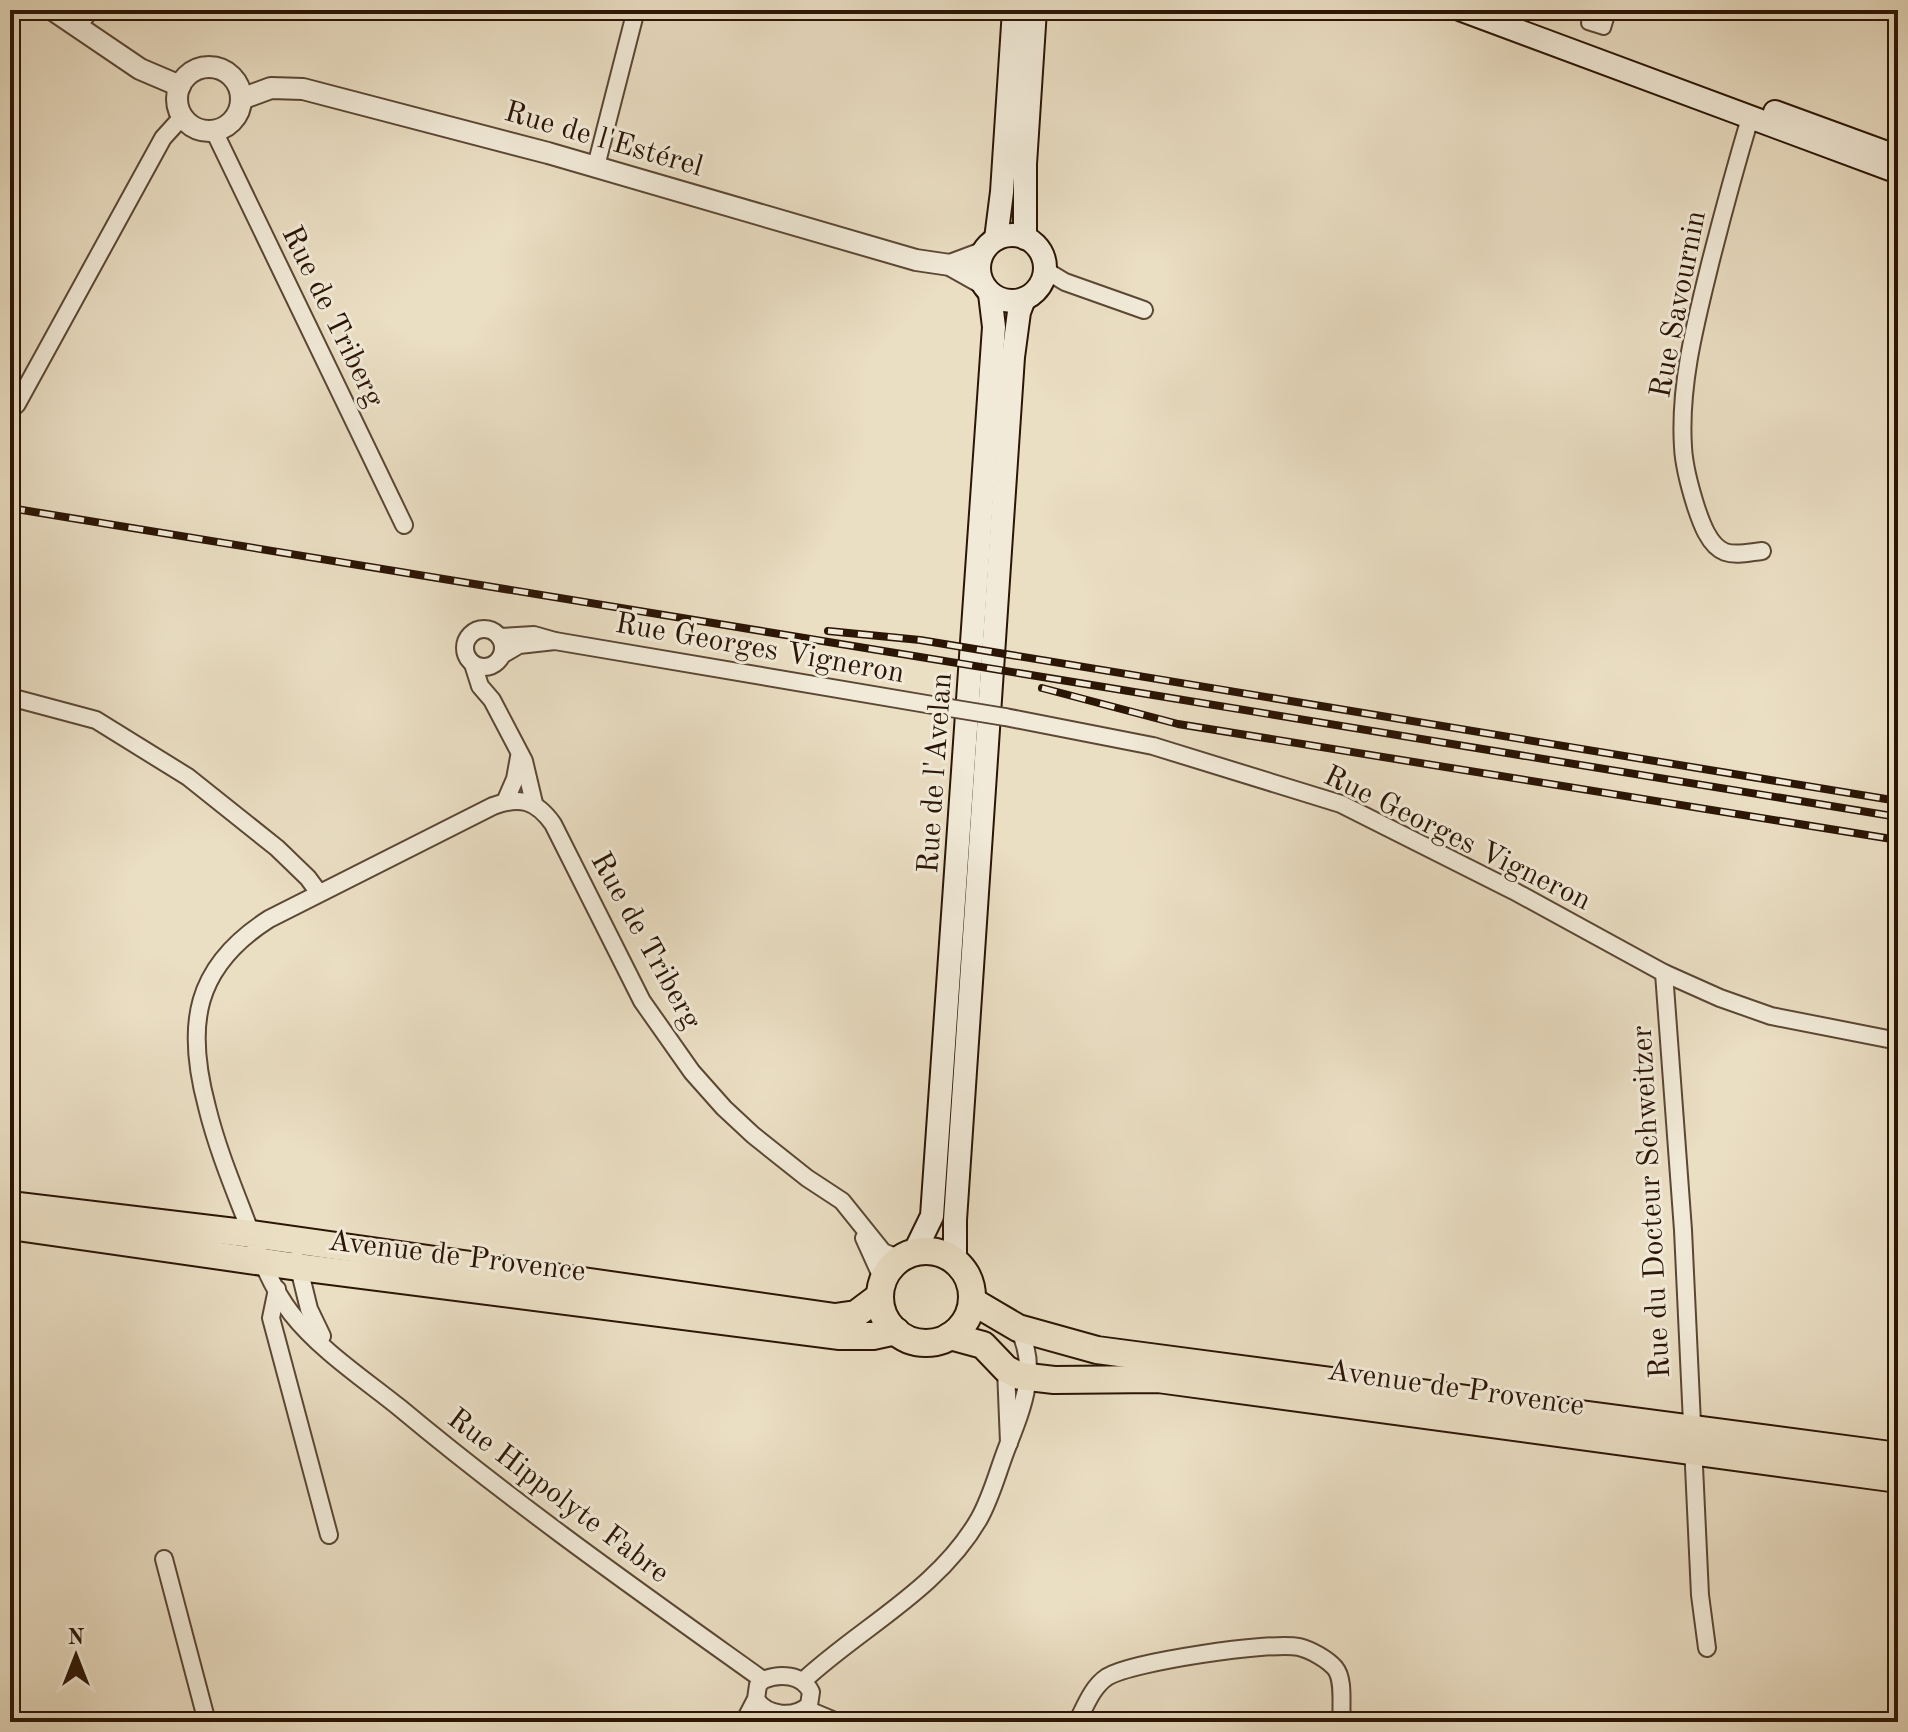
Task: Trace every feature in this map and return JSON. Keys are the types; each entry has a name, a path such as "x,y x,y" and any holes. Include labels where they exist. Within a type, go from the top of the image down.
{"main road":[{"path":"989,246 1015,235 1025,238 1040,251 1045,270 1039,288 1024,299 1006,301 986,288 979,273 1002,192 1014,10"},
{"path":"1025,238 1025,164 1035,10"},
{"path":"1462,10 1898,172"},
{"path":"1491,10 1898,157"},
{"name":"Rue de l'Avelan","path":"907,1256 932,1216 994,327 986,288"},
{"name":"Rue de l'Avelan","path":"955,1261 955,1220 1013,357 1019,312 1024,299"},
{"name":"Avenue de Provence","path":"10,1205 252,1234 835,1317 861,1312 881,1288"},
{"name":"Avenue de Provence","path":"10,1226 298,1267 840,1336 873,1336 896,1331"},
{"path":"935,1252 955,1261 969,1279 972,1301 965,1322 941,1341 912,1341 896,1331 881,1309 881,1288 907,1256 935,1252"},
{"name":"Avenue de Provence","path":"972,1301 1018,1328 1097,1350 1692,1440 1898,1479"},
{"path":"950,1336 983,1345 1029,1376"},
{"name":"Avenue de Provence","path":"1029,1376 1158,1379 1692,1440 1898,1456"}],"street":[{"path":"53,10 84,18 140,69 180,86"},
{"path":"596,166 636,10"},
{"path":"219,69 236,81 241,99 239,111 233,120 224,128 214,131 198,129 182,117 177,97 180,86 197,70 219,69"},
{"name":"Rue de l'Estérel","path":"241,99 271,88 303,89 596,166 916,260 950,265 986,288"},
{"path":"10,411 163,138 182,117"},
{"name":"Rue Savournin","path":"1750,118 1689,357 1683,449 1688,481 1699,516 1711,540 1724,552 1762,551"},
{"name":"Rue de Triberg","path":"214,131 404,525"},
{"path":"950,265 989,246"},
{"path":"1045,270 1065,282 1144,310"},
{"path":"492,700 503,643 490,630 472,633 464,649 473,664 484,668 499,660"},
{"name":"Rue Georges Vigneron","path":"500,637 534,635 1005,717 1153,746 1341,804 1514,891 1664,973 1720,998 1771,1016 1898,1041"},
{"name":"Rue Georges Vigneron","path":"499,660 519,645 555,641"},
{"name":"Rue de Triberg","path":"473,664 485,694 492,700 526,768 534,803 553,824 642,1001 692,1072 753,1135 842,1201 883,1252 907,1256"},
{"path":"10,697 96,720 188,777 277,848 319,893"},
{"path":"520,756 505,802 534,803"},
{"name":"Rue Hippolyte Fabre","path":"505,802 269,919 238,942 216,969 196,1017 195,1051 215,1141 260,1260 291,1313 328,1349 463,1461 763,1680"},
{"name":"Rue du Docteur Schweitzer","path":"1664,973 1683,1230 1700,1595 1707,1648"},
{"name":"Rue de Triberg","path":"860,1225 881,1288"},
{"name":"Rue Hippolyte Fabre","path":"292,1240 309,1309 328,1349"},
{"path":"277,1289 271,1318 329,1535"},
{"path":"1018,1328 1025,1341 1029,1376 1022,1413"},
{"path":"1009,1443 1022,1413 1036,1393 1029,1376"},
{"path":"803,1681 917,1590 950,1559 979,1519 991,1494 1029,1376"},
{"path":"164,1559 207,1722"},
{"path":"1077,1722 1095,1690 1104,1679 1118,1671 1159,1661 1278,1645 1301,1647 1335,1668 1340,1676 1342,1722"},
{"path":"744,1722 756,1699 758,1685 763,1680 782,1676 803,1681 811,1692 806,1709"},
{"path":"756,1699 760,1706 777,1713 806,1709 837,1722"},
{"path":"756,1722 777,1713"}],"railway":[{"path":"10,508 1898,817"},
{"path":"828,631 920,640 1898,801"},
{"path":"1042,688 1178,724 1898,840"}]}
